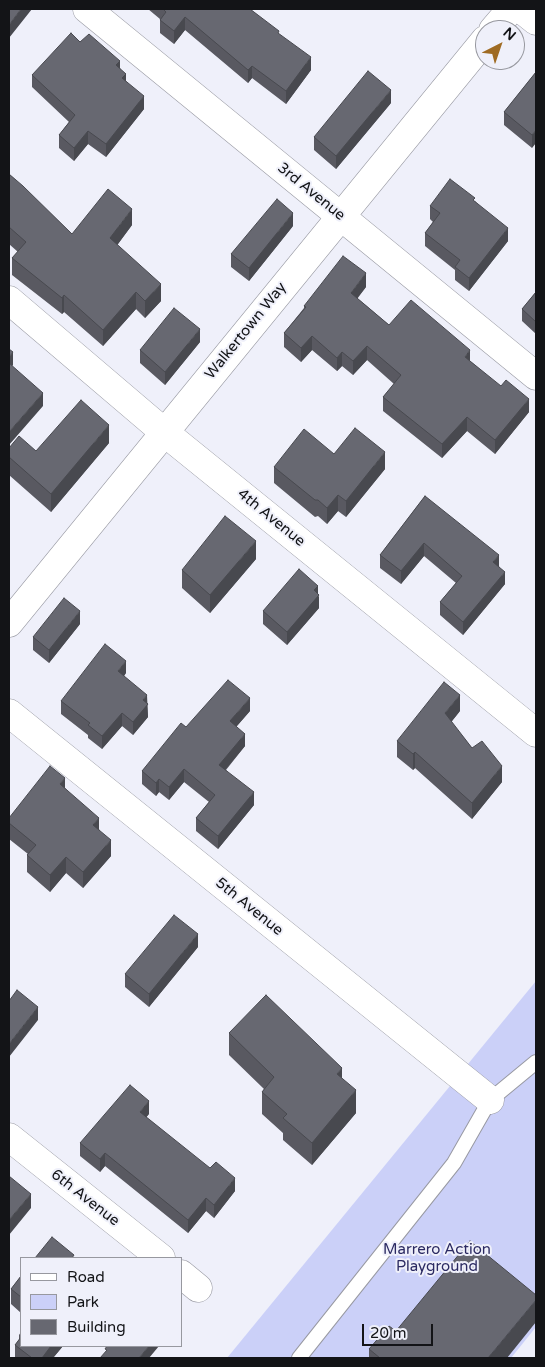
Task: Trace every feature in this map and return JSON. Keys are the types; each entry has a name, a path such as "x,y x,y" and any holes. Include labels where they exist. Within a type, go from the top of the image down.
{"street":[{"name":"3rd Avenue","path":"87,9 536,376"},
{"path":"502,20 511,9"},
{"path":"521,9 536,21"},
{"name":"Walkertown Way","path":"9,622 475,52"},
{"name":"4th Avenue","path":"9,300 164,432 536,732"},
{"name":"5th Avenue","path":"9,713 490,1100"},
{"name":"6th Avenue","path":"9,1137 160,1257"}],"lane":[{"path":"299,1358 454,1163 490,1100 536,1062"}],"green space":[{"name":"Marrero Action Playground","path":"536,981 536,1327 511,1358 227,1358"}],"building":[{"path":"9,9 21,9 9,25"},
{"path":"163,9 250,9 279,31 278,33 311,57 286,91 252,66 248,70 185,17 174,31 160,20 166,12"},
{"path":"71,33 80,42 89,34 120,61 116,65 126,74 122,78 144,96 106,144 88,131 74,148 59,135 75,115 32,75"},
{"path":"368,71 391,90 336,156 314,137"},
{"path":"536,72 536,130 532,135 504,112"},
{"path":"9,174 72,234 108,189 132,209 110,238 161,284 145,301 136,292 103,330 64,295 62,298 12,258 26,242 9,227"},
{"path":"450,179 475,198 473,200 508,228 469,278 455,267 460,260 425,233 440,213 430,206"},
{"path":"277,199 293,213 249,268 231,254"},
{"path":"343,256 366,273 351,293 389,325 411,300 470,350 465,357 501,386 506,380 529,399 495,440 467,417 442,444 383,397 401,375 367,346 353,361 342,352 337,358 312,336 301,348 284,333 306,307 304,306"},
{"path":"536,292 536,322 522,309"},
{"path":"174,308 200,329 165,372 140,350"},
{"path":"9,349 13,352 9,357"},
{"path":"9,363 43,393 9,432"},
{"path":"81,400 109,425 51,494 9,457 9,448 19,436 36,451"},
{"path":"355,428 385,452 346,501 338,495 327,508 274,467 304,429 334,454"},
{"path":"425,496 499,555 493,562 505,572 463,622 440,602 462,576 424,543 401,571 380,555"},
{"path":"225,516 256,541 210,595 182,570"},
{"path":"299,569 318,586 314,590 319,595 287,632 263,611"},
{"path":"64,598 80,611 49,650 33,637"},
{"path":"105,644 126,661 118,671 147,695 143,700 148,704 133,722 122,713 102,736 88,725 90,723 61,701"},
{"path":"228,680 250,698 230,721 245,734 219,765 254,792 218,836 196,818 215,795 184,769 169,787 159,779 156,783 142,771 181,723 186,727"},
{"path":"444,682 460,695 445,713 472,748 482,741 502,766 472,803 415,752 413,754 397,741"},
{"path":"50,766 65,778 60,784 99,818 93,825 111,840 83,872 66,857 50,875 27,855 36,845 9,823 9,818"},
{"path":"174,915 198,934 149,994 125,974"},
{"path":"17,990 38,1007 9,1044 9,1001"},
{"path":"266,995 342,1068 337,1074 356,1090 312,1143 283,1118 287,1114 262,1092 274,1077 229,1033"},
{"path":"130,1085 149,1101 140,1112 210,1168 216,1162 235,1178 214,1205 206,1198 188,1220 105,1153 100,1159 80,1143"},
{"path":"9,1176 31,1194 9,1220"},
{"path":"52,1237 74,1255 73,1257 36,1257"},
{"path":"470,1241 536,1295 536,1300 488,1358 380,1358 369,1349 389,1326 396,1331"},
{"path":"20,1277 20,1296 11,1289"},
{"path":"20,1338 20,1347 50,1347 42,1358 32,1358 15,1345"},
{"path":"106,1347 148,1347 139,1358 100,1358 107,1350 105,1349"}]}
